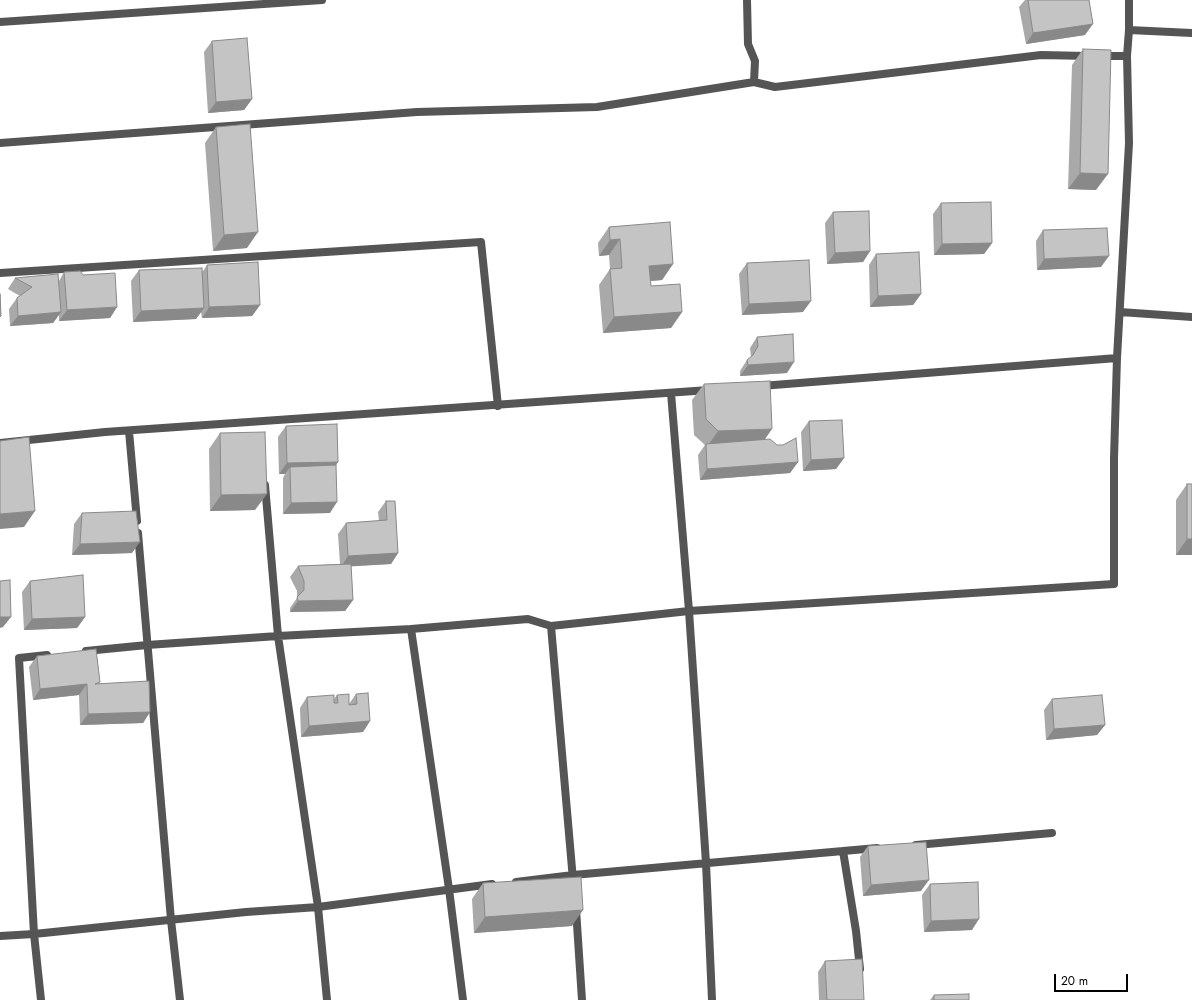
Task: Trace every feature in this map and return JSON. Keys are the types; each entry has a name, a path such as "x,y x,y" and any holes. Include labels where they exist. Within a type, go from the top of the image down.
{"street":[{"path":"0,22 322,0"},
{"path":"747,0 748,44 755,61 754,82"},
{"path":"79,652 147,645 410,629 528,619 551,626 688,610 1114,584 1114,458 1117,358 1129,143 1127,56 1129,0"},
{"path":"1129,30 1192,33"},
{"path":"0,143 417,112 597,107 754,82 775,87 1041,55 1127,56"},
{"path":"0,273 481,242 498,406"},
{"path":"1120,312 1192,317"},
{"path":"750,387 1117,358"},
{"path":"0,443 129,431 260,426 719,389"},
{"path":"671,393 706,863 712,1000"},
{"path":"129,431 171,920 180,1000"},
{"path":"265,477 278,636 318,907 327,1000"},
{"path":"551,626 573,875 582,1000"},
{"path":"410,629 449,889 463,1000"},
{"path":"41,1000 34,934 19,658 56,654"},
{"path":"905,846 1052,833"},
{"path":"0,936 34,934 246,912 318,907 449,889 573,875 889,847"},
{"path":"843,851 856,931 861,977"}],"building":[{"path":"1028,0 1089,0 1093,24 1033,33"},
{"path":"247,38 252,99 216,102 212,41"},
{"path":"1083,49 1111,50 1108,174 1080,173"},
{"path":"250,124 258,232 224,235 216,127"},
{"path":"991,202 992,243 942,244 941,203"},
{"path":"869,211 870,251 835,253 833,212"},
{"path":"670,222 673,264 649,266 651,286 680,284 682,312 614,317 610,269 622,268 620,239 610,240 609,227"},
{"path":"1107,228 1109,256 1044,259 1043,230"},
{"path":"919,252 921,294 878,296 876,254"},
{"path":"809,260 811,301 749,304 747,263"},
{"path":"258,262 260,305 209,307 207,265"},
{"path":"202,268 204,308 141,311 139,270"},
{"path":"80,271 83,275 115,273 117,307 67,310 64,272"},
{"path":"58,274 61,312 18,316 17,298 32,287 15,278"},
{"path":"0,294 1,316 0,317"},
{"path":"793,334 794,362 748,365 747,360 753,355 758,346 757,337"},
{"path":"770,381 772,429 718,431 706,419 704,384"},
{"path":"842,420 844,458 811,460 809,421"},
{"path":"337,424 338,462 287,463 286,426"},
{"path":"265,432 267,494 221,495 220,433"},
{"path":"29,437 35,511 0,514 0,441"},
{"path":"796,438 798,462 707,469 706,444 770,439 777,445 783,445"},
{"path":"336,465 337,502 291,503 290,467"},
{"path":"1187,484 1192,484 1192,539 1187,539"},
{"path":"386,501 395,501 398,553 348,556 346,523 387,520"},
{"path":"136,511 140,542 80,544 82,513"},
{"path":"351,564 353,600 298,601 297,597 304,590 304,581 298,566"},
{"path":"83,575 85,617 32,619 30,581"},
{"path":"10,580 11,617 0,617 0,581"},
{"path":"96,649 100,682 95,684 149,681 150,712 88,714 87,684 40,689 37,656"},
{"path":"368,693 370,721 309,726 307,697 334,695 334,703 338,703 337,695 349,694 349,705 357,704 356,694"},
{"path":"1102,695 1105,725 1054,729 1052,699"},
{"path":"926,842 929,880 871,885 868,846"},
{"path":"581,877 583,910 485,917 483,883"},
{"path":"978,882 979,919 931,921 930,884"},
{"path":"862,959 864,1000 827,1000 825,961"},
{"path":"969,994 969,1000 934,1000 934,995"}]}
